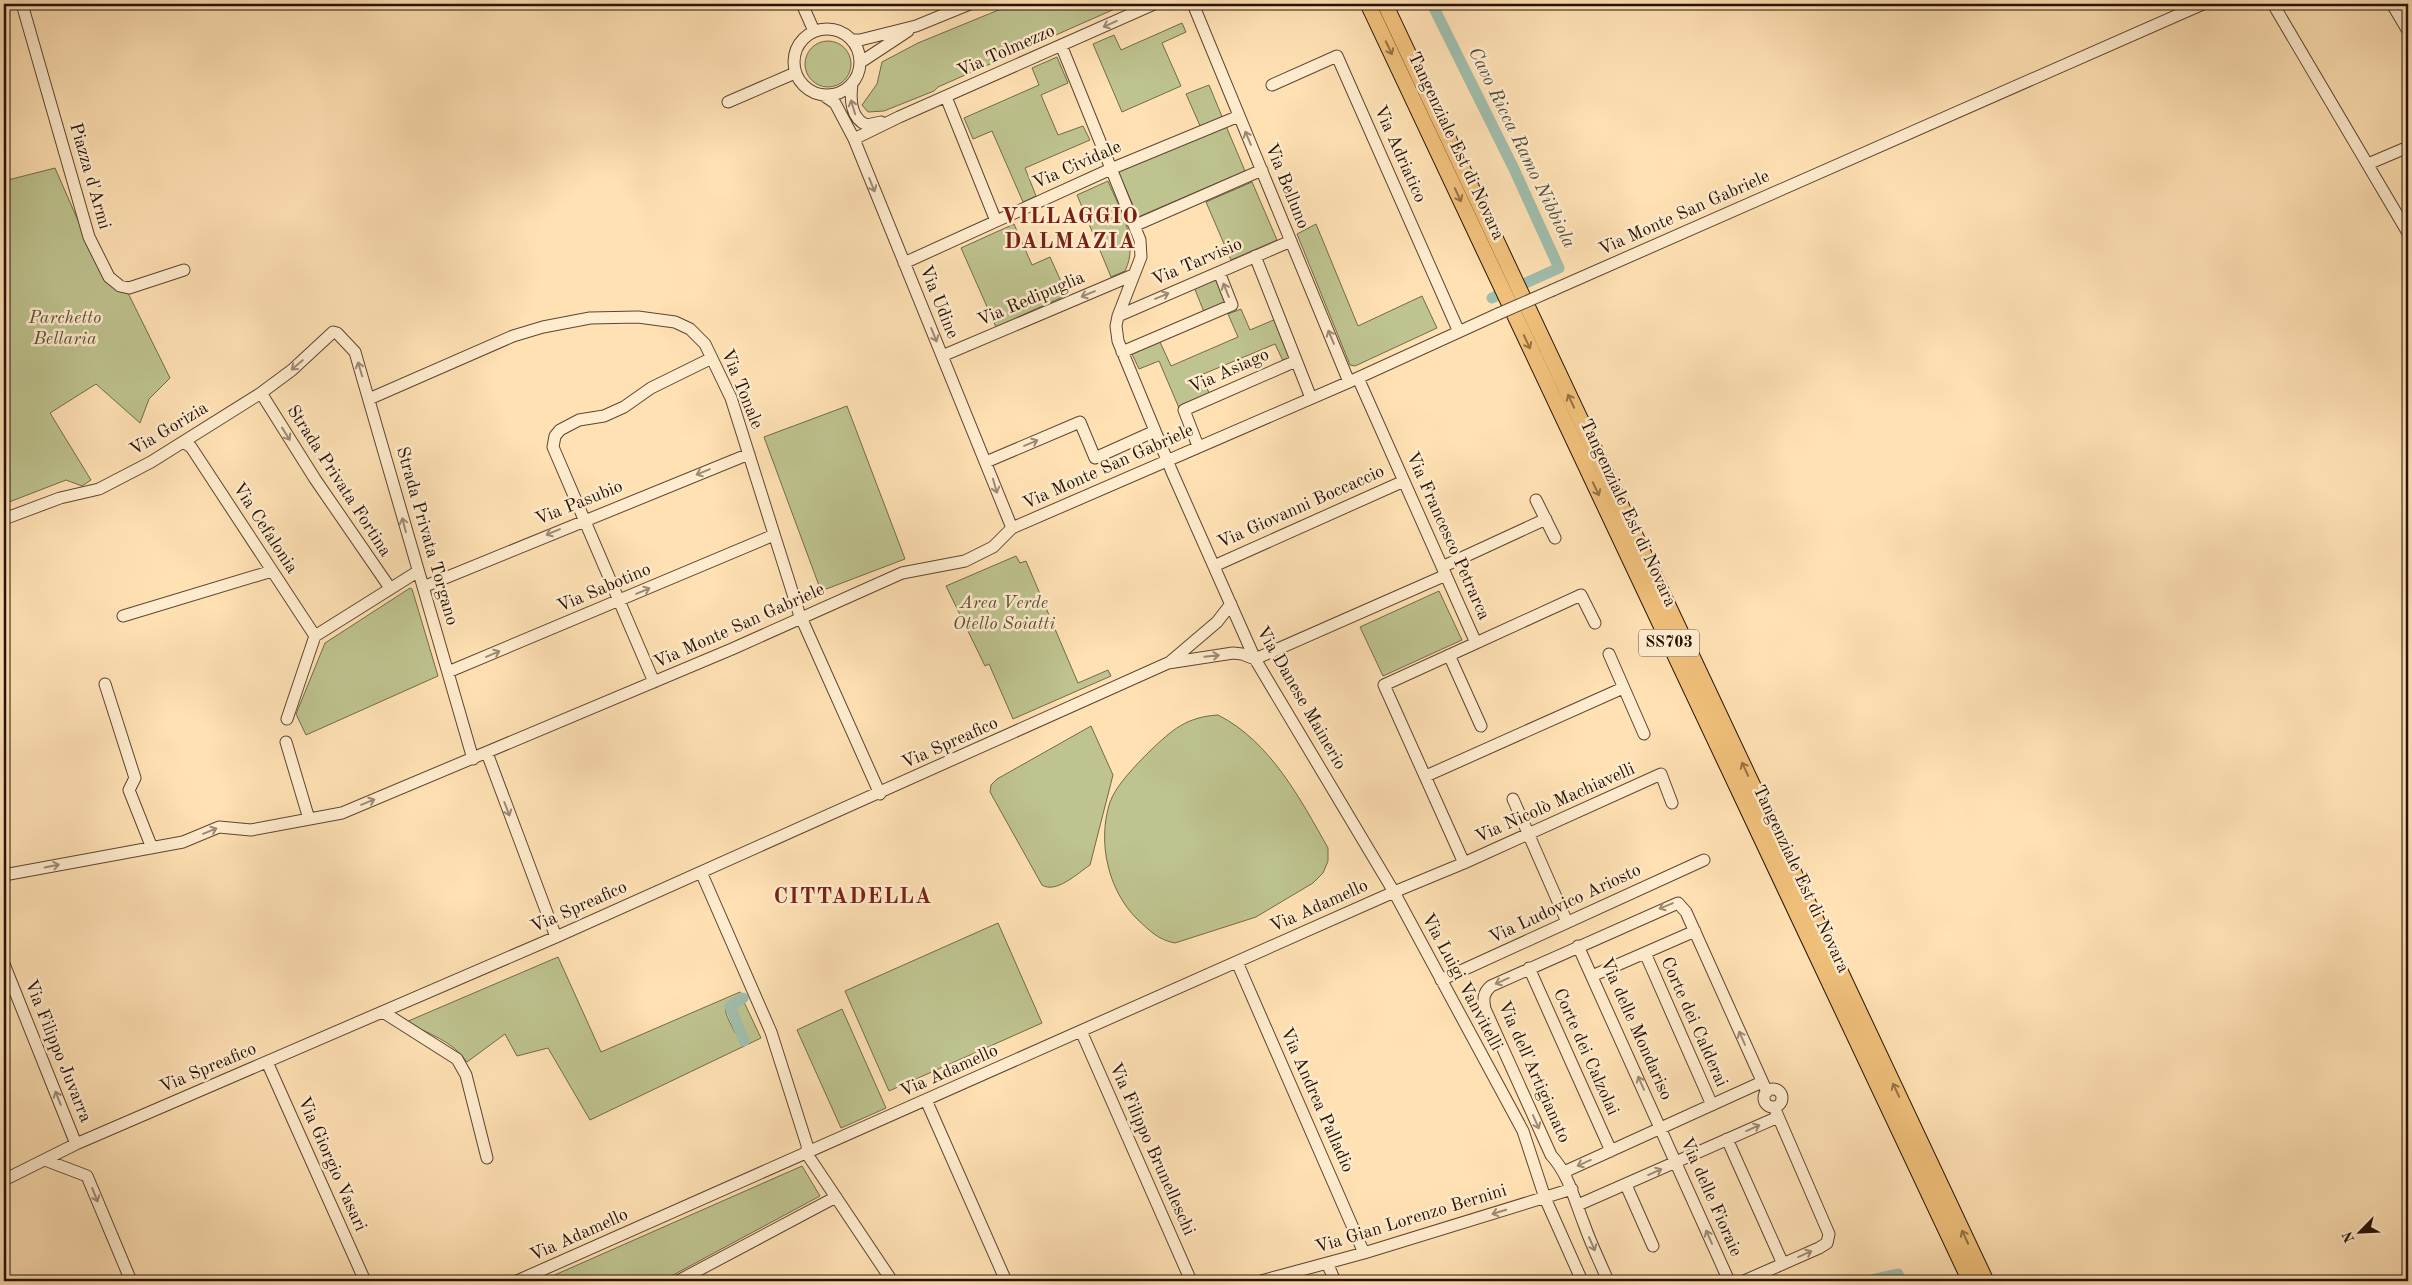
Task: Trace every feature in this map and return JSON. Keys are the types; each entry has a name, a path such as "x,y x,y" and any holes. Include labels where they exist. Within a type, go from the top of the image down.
{"highway":[{"name":"Tangenziale Est di Novara","path":"1368,4 1970,1281"},
{"name":"Tangenziale Est di Novara","path":"1385,4 1986,1281"}],"street":[{"name":"Piazza d'Armi","path":"22,4 88,237 109,277 120,286 129,288 184,270"},
{"path":"802,4 814,31"},
{"path":"852,40 860,40 916,26 970,4"},
{"name":"Via Tolmezzo","path":"852,84 850,97 853,108 862,123 871,125 946,97 1154,4"},
{"name":"Via Belluno","path":"1193,4 1291,241 1354,380"},
{"name":"Via Monte San Gabriele","path":"4,875 183,842 219,827 251,830 342,812 473,760 902,573 965,561 993,547 1012,528 1354,380 1498,314 2204,4"},
{"path":"2273,4 2408,233"},
{"path":"2392,4 2408,31"},
{"path":"861,62 868,55 916,26"},
{"path":"834,29 844,33 852,40 857,46 861,62 857,78 852,84 844,91 834,95 823,95 806,88 795,73 794,63 799,44 814,31 834,29"},
{"name":"Via Danese Mainerio","path":"1061,45 1113,168 1136,225 1140,240 1141,257 1118,316 1116,326 1122,352 1167,460 1255,659 1394,892"},
{"name":"Via Adriatico","path":"1272,85 1337,56 1459,332"},
{"path":"728,102 795,73"},
{"name":"Via Udine","path":"823,95 835,103 854,139 1012,528"},
{"path":"946,97 996,221"},
{"name":"Via Tolmezzo","path":"854,139 899,116"},
{"name":"Via Cividale","path":"904,263 1113,168 1239,116"},
{"path":"2368,164 2408,147"},
{"path":"1136,225 1262,170"},
{"name":"Via Tarvisio","path":"1118,316 1291,241"},
{"path":"1255,256 1311,398"},
{"path":"1122,352 1232,305 1219,272"},
{"name":"Via Redipuglia","path":"942,356 1133,275"},
{"name":"Via Tonale","path":"369,400 512,336 543,327 590,318 638,317 674,322 690,329 705,344 731,398 802,618 880,794"},
{"name":"Via Gorizia","path":"4,519 60,498 99,489 152,462 298,365 333,332"},
{"name":"Strada Privata Torgano","path":"333,332 337,333 355,352 417,572 423,586 473,760"},
{"path":"654,682 553,447 555,436 560,430 579,420 604,416 624,407 650,388 712,358"},
{"name":"Via Asiago","path":"1198,446 1184,410 1296,361"},
{"name":"Via Francesco Petrarca","path":"1354,380 1404,481 1476,643 1384,685 1464,863"},
{"name":"Strada Privata Fortina","path":"260,392 315,479 390,588"},
{"path":"986,462 1080,422 1095,458 1155,431"},
{"name":"Via Cefalonia","path":"183,442 190,447 315,636"},
{"name":"Via Pasubio","path":"423,586 584,519 749,454"},
{"name":"Via Giovanni Boccaccio","path":"1214,566 1404,481"},
{"path":"1536,500 1555,538"},
{"path":"1255,659 1444,571 1546,519"},
{"name":"Via Sabotino","path":"448,672 774,535"},
{"path":"123,616 272,571"},
{"path":"287,719 315,636 417,572"},
{"path":"1476,643 1581,595 1594,624"},
{"name":"Via Spreafico","path":"4,1180 76,1144 556,937 880,794 1168,663 1217,622 1231,604"},
{"name":"Via Spreafico","path":"1168,663 1233,654 1242,654 1255,659"},
{"path":"1609,654 1644,734"},
{"path":"1449,655 1481,726"},
{"path":"105,684 135,778 129,790 152,848"},
{"path":"1426,776 1624,688"},
{"path":"286,742 308,819"},
{"path":"486,753 556,937"},
{"name":"Via Nicolò Machiavelli","path":"1464,863 1660,774 1672,803"},
{"path":"1513,799 1567,922"},
{"name":"Via Ludovico Ariosto","path":"1441,980 1704,860"},
{"path":"1394,892 1464,863"},
{"path":"701,872 771,1032 807,1145 806,1154 892,1281"},
{"name":"Via Adamello","path":"517,1281 1394,892"},
{"name":"Via Luigi Vanvitelli","path":"1394,892 1523,1131 1545,1198 1582,1281"},
{"name":"Via dell'Artigianato","path":"1608,1281 1583,1224 1572,1189 1564,1172 1551,1155 1485,1009 1483,1000 1485,991 1491,986 1529,968 1678,902 1686,912 1765,1087"},
{"path":"1592,976 1694,931"},
{"name":"Via delle Mondariso","path":"1578,946 1660,1128"},
{"name":"Corte dei Calderai","path":"1645,953 1712,1104"},
{"name":"Via Filippo Juvarra","path":"4,954 5,968 76,1144"},
{"name":"Via Andrea Palladio","path":"1236,962 1364,1253"},
{"name":"Corte dei Calzolai","path":"1529,968 1611,1151"},
{"path":"383,1012 457,1058 466,1074 487,1158"},
{"name":"Via Filippo Brunelleschi","path":"1081,1031 1191,1281"},
{"name":"Via Giorgio Vasari","path":"267,1062 365,1281"},
{"path":"1564,1172 1712,1104 1765,1087 1774,1089 1781,1095 1781,1102 1776,1112 1727,1139 1578,1206"},
{"path":"926,1100 1006,1281"},
{"path":"1744,1281 1819,1248 1827,1243 1829,1234 1776,1112"},
{"name":"Via delle Fioraie","path":"1660,1128 1729,1281"},
{"path":"1727,1139 1783,1264"},
{"path":"44,1160 87,1176 130,1281"},
{"path":"1626,1185 1653,1246"},
{"name":"Via Gian Lorenzo Bernini","path":"1260,1281 1364,1253 1572,1189"},
{"path":"678,1281 836,1197"},
{"path":"1327,1263 1335,1281"}],"green space":[{"path":"1013,4 1126,4 938,87 934,91 884,111 868,112 862,105 877,84 882,62 918,43"},
{"path":"1182,23 1186,32 1162,43 1181,86 1122,112 1093,44 1114,35 1121,50"},
{"path":"828,41 841,45 847,51 851,64 847,77 841,83 828,87 815,83 809,77 805,64 809,51 815,45"},
{"path":"1057,57 1068,83 1041,95 1058,135 1083,126 1090,140 1025,168 1036,196 1023,202 992,131 973,139 964,118 1039,85 1032,68"},
{"path":"1209,85 1223,119 1201,128 1186,94"},
{"path":"1226,126 1245,171 1138,217 1118,171"},
{"name":"Parchetto Bellaria","path":"55,168 104,280 118,290 128,293 170,378 149,399 140,423 96,384 50,413 91,480 82,486 66,480 4,504 4,181"},
{"path":"1108,181 1126,225 1130,248 1129,260 1125,271 1111,277 1077,195"},
{"path":"1252,182 1277,240 1231,260 1206,202"},
{"path":"1014,224 1032,265 1050,257 1067,295 996,327 961,248"},
{"path":"1316,224 1358,326 1422,296 1437,328 1355,366 1350,365 1297,234"},
{"path":"1217,277 1228,302 1204,312 1194,287"},
{"path":"1241,309 1250,330 1276,319 1293,359 1284,363 1275,344 1201,375 1210,395 1179,408 1159,361 1139,369 1132,354 1160,342 1171,366 1238,337 1228,314"},
{"path":"847,406 905,559 821,591 764,437"},
{"name":"Area Verde Otello Soiatti","path":"1016,556 1020,563 1026,561 1078,683 1108,670 1111,676 1013,719 989,664 985,666 946,586"},
{"path":"410,588 412,589 438,676 306,735 296,714 325,643"},
{"path":"1439,591 1462,640 1383,676 1360,627"},
{"path":"1218,715 1237,726 1253,740 1282,773 1328,848 1328,861 1323,873 1313,883 1256,917 1175,943 1164,940 1150,931 1137,919 1119,894 1112,880 1105,849 1106,817 1110,802 1117,789 1133,768 1158,744 1173,731 1188,722 1207,716"},
{"path":"1091,726 1113,775 1090,865 1060,885 1048,887 1042,885 990,792 991,785 997,779"},
{"path":"998,923 1042,1023 889,1091 845,991"},
{"path":"558,957 601,1052 740,992 741,995 733,999 726,1006 729,1020 735,1033 743,1029 733,1009 744,1002 761,1038 590,1120 548,1048 517,1056 505,1034 467,1062 455,1048 406,1022"},
{"path":"842,1009 886,1108 841,1128 797,1030"},
{"path":"802,1166 820,1196 662,1281 541,1281"}],"waterway":[{"name":"Cavo Ricca Ramo Nibbiola","path":"1432,4 1514,169 1559,268 1492,298"},
{"name":"Cavo Ricca Ramo Nibbiola","path":"743,998 730,1006 744,1041"},
{"path":"1866,1281 1898,1274 1901,1281"}],"district":[{"name":"VILLAGGIO DALMAZIA","path":"1070,230"},
{"name":"CITTADELLA","path":"853,897"}]}
